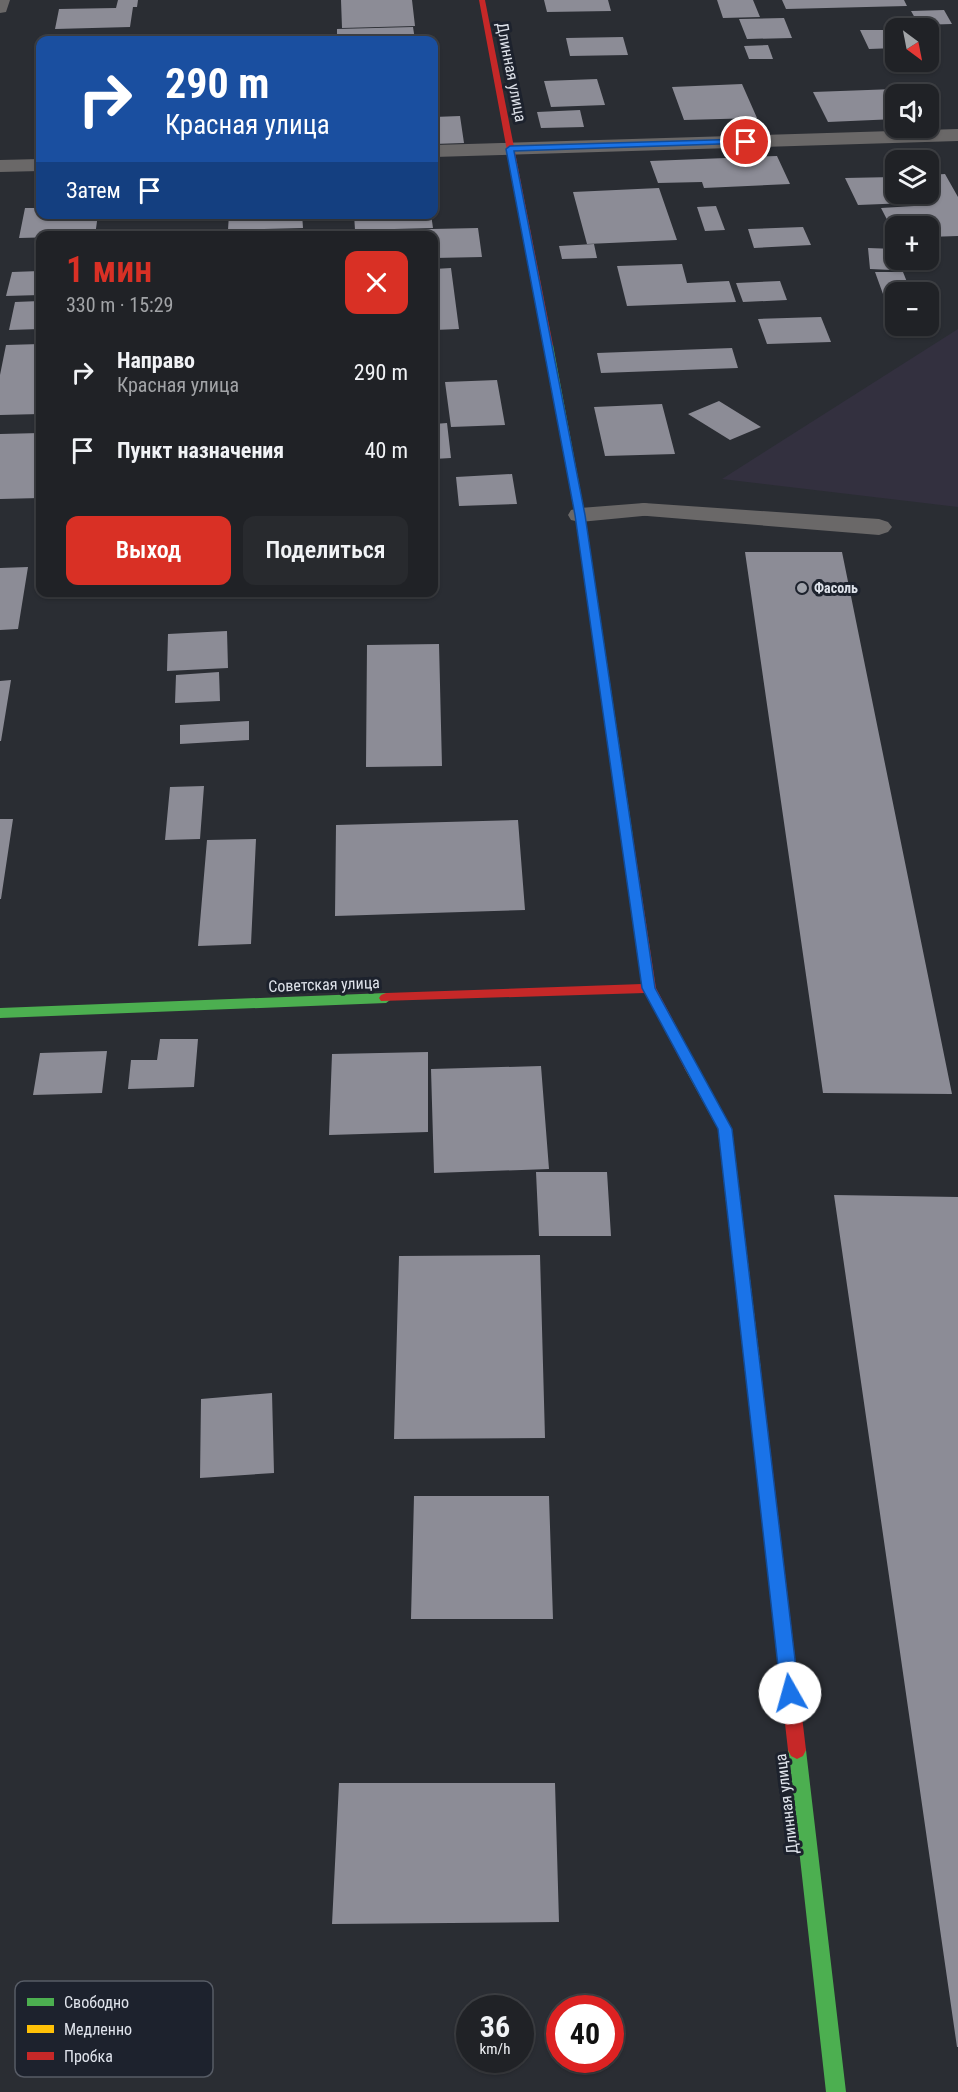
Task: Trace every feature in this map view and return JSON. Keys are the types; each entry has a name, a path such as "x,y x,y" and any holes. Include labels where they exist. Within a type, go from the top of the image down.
{"street":[{"path":"0,8 2,0"},
{"name":"Длинная улица","path":"482,0 580,515 649,988 725,1129 836,2092"},
{"path":"438,151 958,135"},
{"path":"0,166 36,165"},
{"path":"580,515 644,510 879,527"},
{"name":"Советская улица","path":"0,1013 649,988"}],"shaded area":[{"path":"958,329 958,507 722,479"}],"building":[{"path":"118,0 138,0 137,7 133,7 130,27 55,29 59,9 116,8"},
{"path":"341,0 412,0 415,26 342,28"},
{"path":"544,0 608,0 611,11 547,12"},
{"path":"717,0 753,0 760,17 723,18"},
{"path":"782,0 904,0 907,6 786,9"},
{"path":"944,10 952,24 939,24 939,18 915,18 911,11"},
{"path":"784,18 792,38 747,39 739,19"},
{"path":"413,27 414,36 337,36 337,29"},
{"path":"860,30 885,30 885,48 869,49"},
{"path":"623,37 628,55 570,56 566,38"},
{"path":"768,45 773,59 749,59 744,46"},
{"path":"597,79 605,105 551,107 544,81"},
{"path":"742,84 757,118 684,120 672,87"},
{"path":"885,89 885,119 828,122 813,92"},
{"path":"580,110 584,127 541,128 537,112"},
{"path":"460,116 464,143 438,144 438,117"},
{"path":"777,156 790,184 704,188 702,182 658,183 650,161"},
{"path":"939,174 945,174 958,197 958,236 939,237 939,216 885,216 881,208 914,206 913,204 939,204"},
{"path":"885,177 885,204 858,205 845,178"},
{"path":"659,188 677,240 587,244 573,192"},
{"path":"716,206 725,230 705,231 697,207"},
{"path":"25,208 36,208 36,219 97,219 96,231 36,231 36,238 19,238"},
{"path":"229,219 302,219 303,228 228,230"},
{"path":"354,219 432,219 433,228 355,230"},
{"path":"803,227 811,245 754,248 748,229"},
{"path":"478,228 482,257 438,258 438,231 387,230"},
{"path":"594,244 597,258 562,259 559,246"},
{"path":"868,248 885,249 885,270 870,269"},
{"path":"682,264 687,283 729,281 736,302 627,306 617,266"},
{"path":"451,268 459,329 438,330 438,269"},
{"path":"36,271 36,295 6,296 12,272"},
{"path":"875,272 903,272 907,282 885,282 885,294 883,294"},
{"path":"780,281 787,300 743,302 736,283"},
{"path":"36,301 36,329 9,330 15,302"},
{"path":"821,317 831,342 767,344 758,319"},
{"path":"36,344 36,414 0,415 0,375 6,345"},
{"path":"732,348 738,368 601,373 597,353"},
{"path":"497,380 505,425 451,427 445,382"},
{"path":"719,401 761,427 730,440 688,414"},
{"path":"662,404 675,454 605,456 594,407"},
{"path":"447,423 451,458 438,459 438,424"},
{"path":"36,433 36,498 0,499 0,434"},
{"path":"512,474 517,504 459,506 456,477"},
{"path":"745,552 842,552 952,1094 823,1093"},
{"path":"28,567 18,629 0,630 0,568"},
{"path":"227,631 228,668 167,671 168,634"},
{"path":"439,644 442,766 366,767 367,645"},
{"path":"219,672 220,701 175,703 176,675"},
{"path":"11,680 1,741 0,741 0,681"},
{"path":"249,721 249,740 180,744 180,725"},
{"path":"204,786 200,839 165,840 170,787"},
{"path":"0,819 13,819 1,899 0,899"},
{"path":"518,820 525,910 335,916 336,825"},
{"path":"256,839 251,944 198,946 207,840"},
{"path":"160,1039 198,1039 194,1087 128,1089 131,1060 157,1060"},
{"path":"107,1051 102,1093 33,1095 40,1053"},
{"path":"428,1052 428,1132 329,1135 332,1054"},
{"path":"541,1066 549,1169 434,1173 431,1069"},
{"path":"536,1172 607,1172 611,1236 539,1236"},
{"path":"834,1195 958,1197 958,2047 957,2047"},
{"path":"540,1255 545,1438 394,1439 399,1256"},
{"path":"272,1393 274,1473 200,1478 201,1399"},
{"path":"414,1496 549,1496 553,1619 411,1619"},
{"path":"339,1783 555,1783 559,1922 332,1924"}],"traffic: fast":[{"path":"548,345 580,515 627,837"},
{"path":"0,1013 386,998"},
{"path":"797,1750 836,2092"}],"traffic: slow":[{"path":"691,1067 725,1129 753,1371"}],"traffic: jam":[{"path":"482,0 548,345"},
{"path":"627,837 649,988 691,1067"},
{"path":"386,998 649,988"},
{"path":"753,1371 797,1750"}],"place":[{"name":"Фасоль","path":"802,588"}],"route":[{"path":"746,142 510,149 580,515 649,988 725,1129 790,1693"}]}
